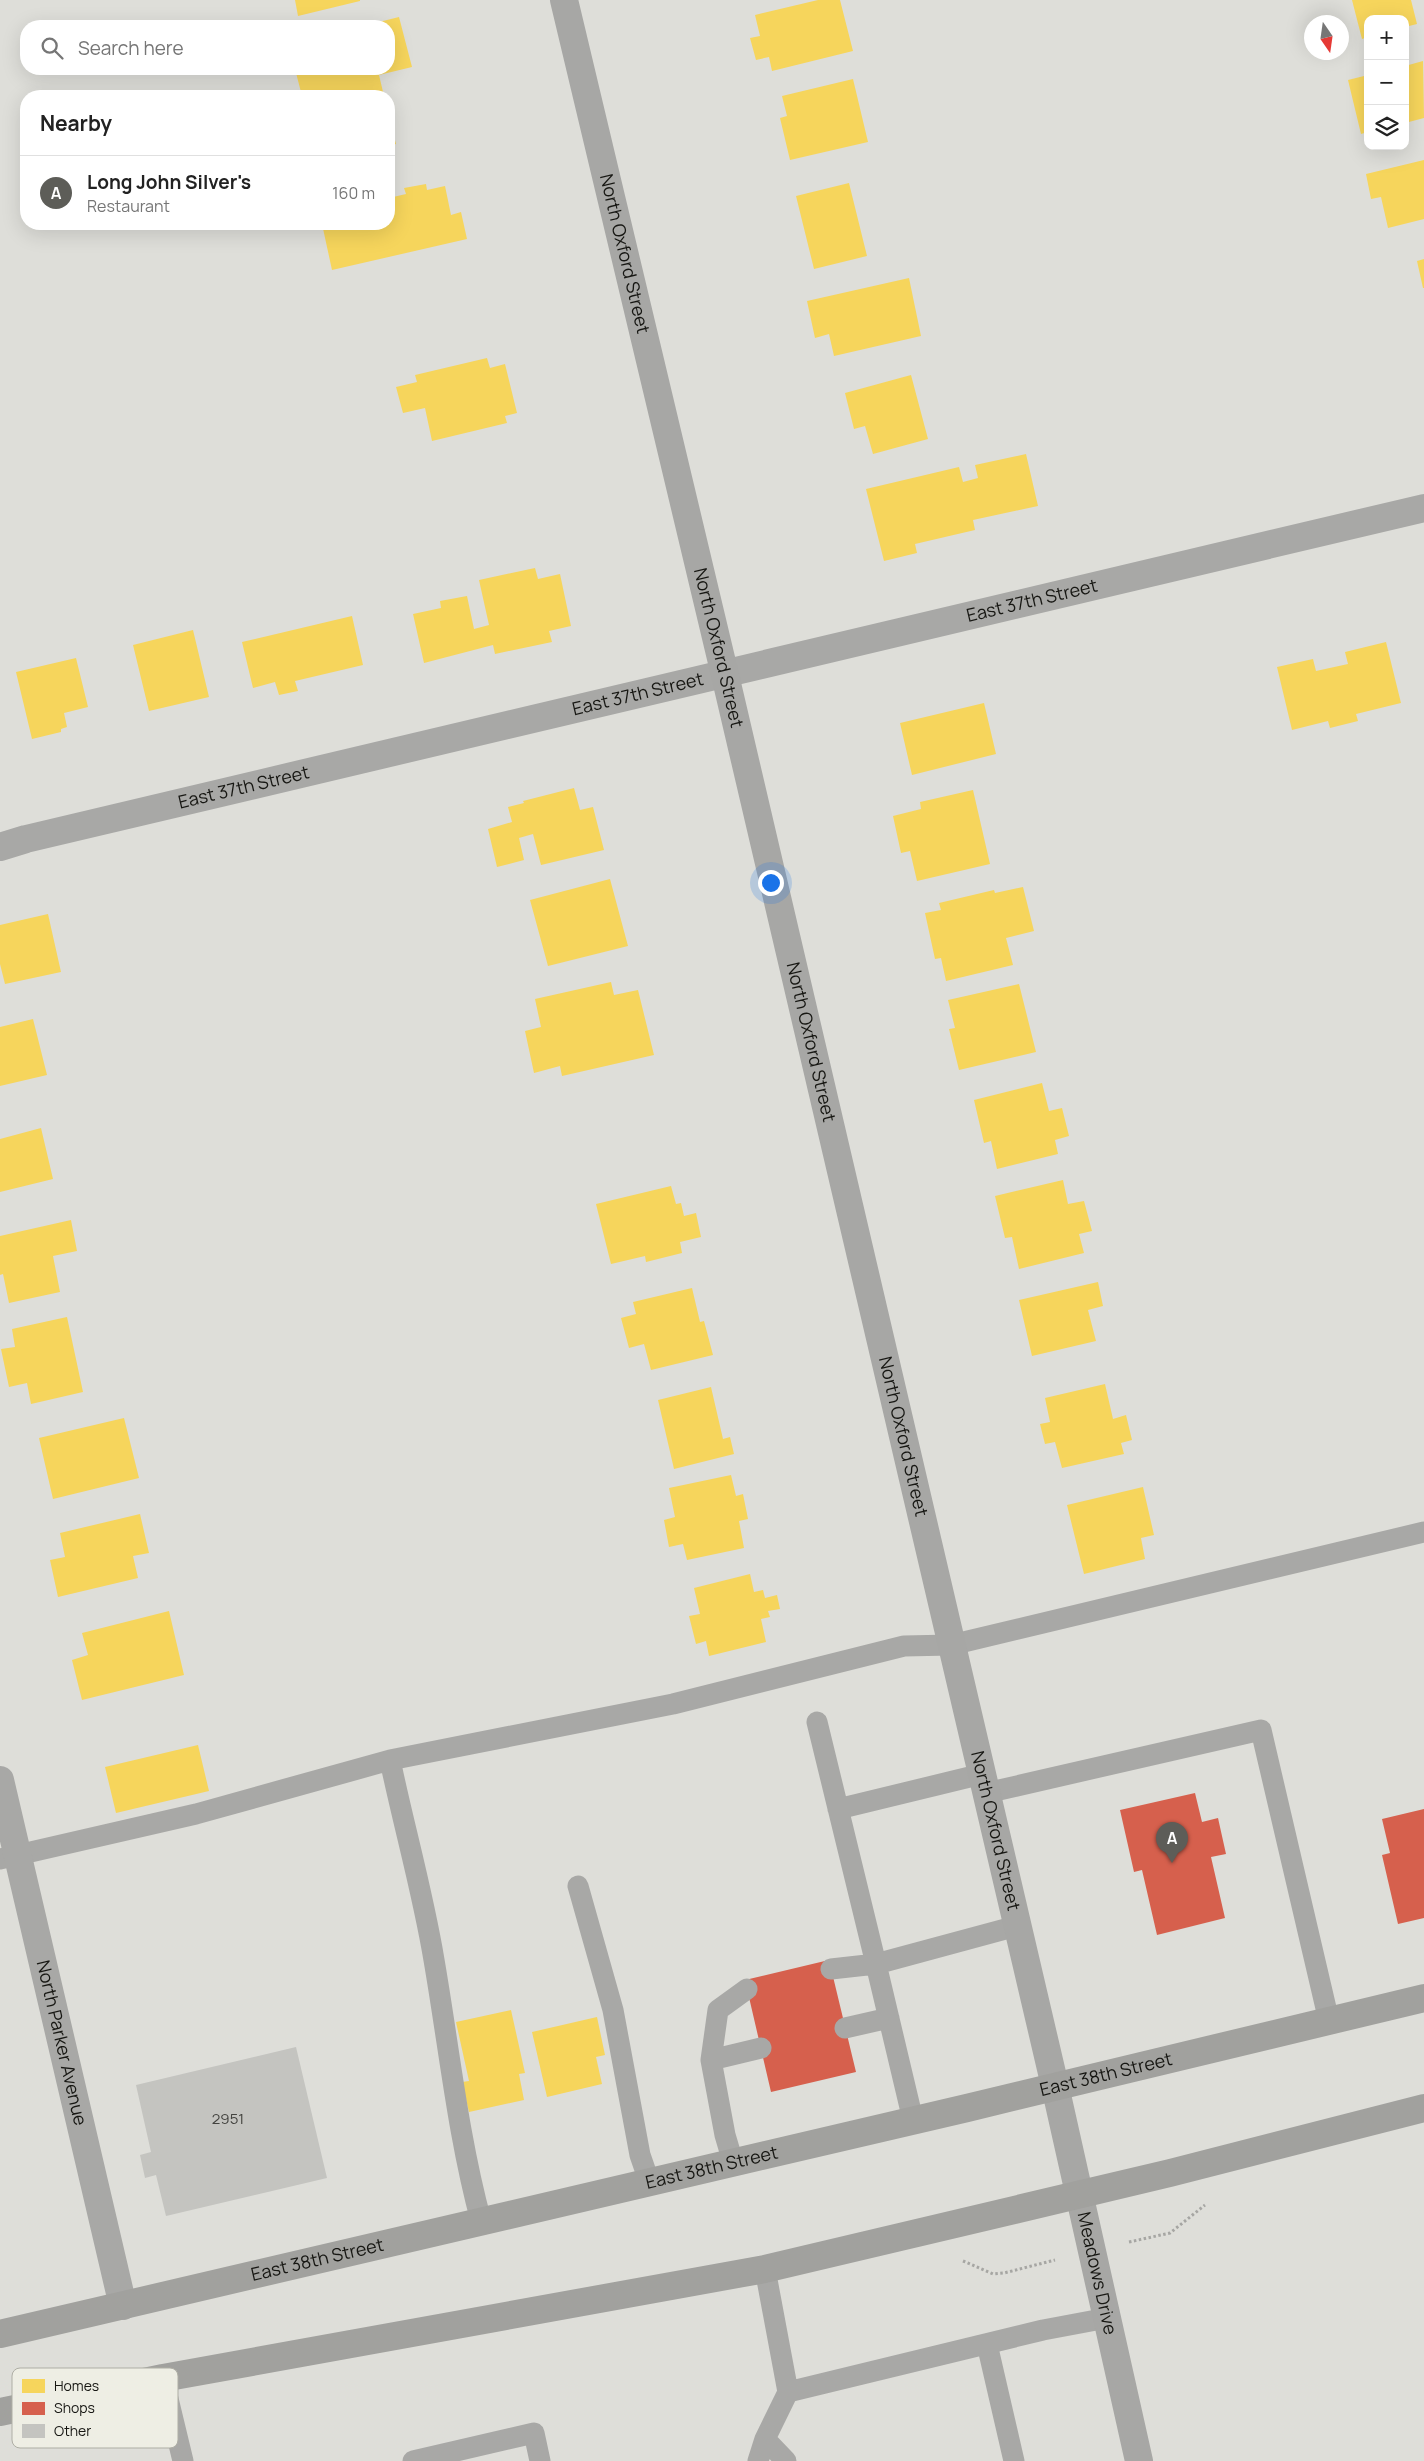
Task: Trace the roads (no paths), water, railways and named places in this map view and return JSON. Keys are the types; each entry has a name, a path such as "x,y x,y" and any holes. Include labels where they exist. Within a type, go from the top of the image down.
{"main road":[{"name":"East 38th Street","path":"0,2334 1424,1998"},
{"path":"178,2375 765,2268 1078,2195 1424,2108"}],"street":[{"name":"North Oxford Street","path":"564,0 725,675 1055,2086"},
{"name":"East 37th Street","path":"0,847 26,839 1424,508"},
{"name":"North Parker Avenue","path":"0,1780 9,1857 123,2306"},
{"name":"Meadows Drive","path":"1055,2086 1139,2461"}],"lane":[{"path":"9,1857 196,1814 390,1760 673,1704 904,1646 951,1645 1424,1532"},
{"path":"817,1722 913,2120"},
{"path":"838,1809 984,1784 1261,1730 1329,2021"},
{"path":"390,1760 434,1959 451,2078 481,2221"},
{"path":"578,1886 613,2010 640,2155 649,2182"},
{"path":"831,1969 876,1964 1017,1926"},
{"path":"733,2162 725,2135 711,2060 718,2010 747,1989"},
{"path":"845,2028 889,2018"},
{"path":"711,2060 761,2048"},
{"path":"758,2461 765,2439 788,2392 765,2268"},
{"path":"788,2392 987,2344 1107,2318"},
{"path":"987,2344 1014,2461"},
{"path":"413,2461 534,2434 540,2461"},
{"path":"765,2439 786,2461"},
{"path":"178,2440 183,2461"}],"place":[{"name":"Long John Silver's","path":"1172,1863"}]}
